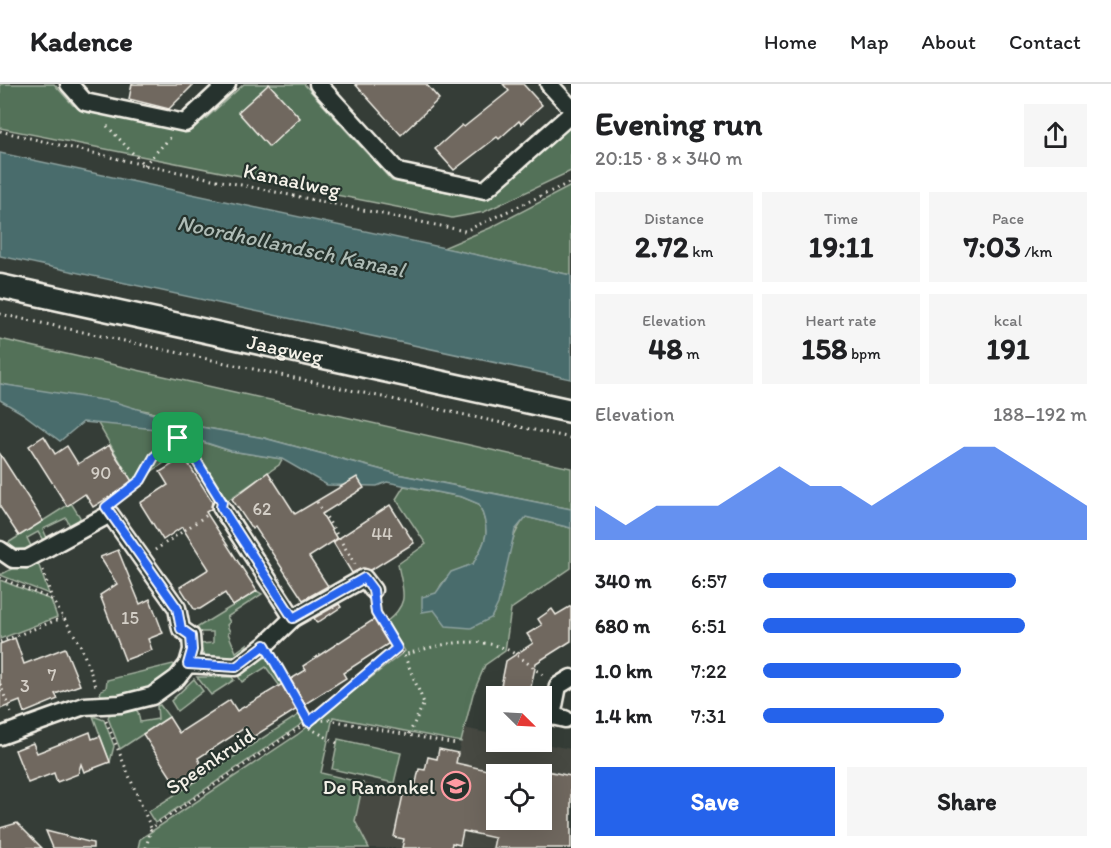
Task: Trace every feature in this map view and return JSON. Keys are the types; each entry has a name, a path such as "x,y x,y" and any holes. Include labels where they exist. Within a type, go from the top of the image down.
{"main road":[{"name":"Jaagweg","path":"0,286 571,411"}],"street":[{"path":"69,84 85,102 185,123 228,84"},
{"path":"318,84 398,172 485,190 571,114"},
{"path":"549,84 571,108"},
{"path":"221,507 293,618"},
{"path":"0,550 13,559 27,559 110,514 141,559 147,562 177,608 181,629 191,636 192,650 188,664 177,678 152,696 100,706 84,706 0,736"},
{"path":"188,664 236,667 265,645 293,618 368,584"},
{"path":"565,682 552,716 565,719"}],"path":[{"path":"85,102 144,165 185,123"},
{"name":"Kanaalweg","path":"0,131 144,165 465,231 571,182"},
{"path":"0,314 571,438"},
{"path":"110,514 106,507 141,480 154,457 178,438 188,447 222,502 221,507 141,559"},
{"path":"317,502 368,584 376,613 397,648 404,655 424,703 409,734"},
{"name":"Speenkruid","path":"38,553 52,599 80,644 97,687 100,706 151,828 309,722 397,648"},
{"path":"0,578 52,599"},
{"path":"0,642 62,618"},
{"path":"404,655 438,644 475,642 506,649 565,682"},
{"path":"265,645 309,722 330,720 456,744"},
{"path":"0,684 18,730"},
{"path":"304,725 337,743"},
{"path":"146,848 151,828"}],"shaded area":[{"name":"De Ranonkel","path":"464,728 486,733 486,752 552,752 552,745 571,749 571,848 369,848 355,821 363,783 414,792 419,769 425,770 436,759 439,749 458,753"}],"green space":[{"path":"0,84 54,84 73,105 110,114 194,122 203,121 244,84 304,84 392,181 483,199 492,191 500,189 571,125 571,171 484,212 452,218 0,128"},
{"path":"571,186 571,275 443,248 490,228"},
{"path":"0,339 571,468 571,509 397,474 264,438 189,425 148,411 0,384"},
{"path":"97,422 171,432 168,445 155,455 134,485"},
{"path":"186,437 231,451 282,459 279,465 225,502"},
{"path":"177,444 187,448 149,473 156,458"},
{"path":"404,486 462,497 479,504 485,522 486,535 473,564 456,571 445,580 438,592 434,609 491,618 500,593 513,540 526,517 571,528 571,568 511,609 505,651 485,665 473,694 461,742 333,717 321,773 363,783 355,821 369,848 138,848 140,839 297,735 405,651 386,622 394,615 402,602 403,589 398,564 426,544 396,499"},
{"path":"71,503 80,517 78,524 71,528 66,518 43,529 48,540 44,542 38,532 27,538 32,548 15,550 8,543"},
{"path":"38,563 49,594 0,575 15,567 26,569"},
{"path":"0,580 51,600 57,617 0,639"},
{"path":"257,591 262,594 227,617 230,622 227,625 230,632 228,633 236,652 247,644 241,655 224,659 205,658 199,644 213,643 213,632 198,632 198,627"},
{"path":"270,652 306,721 155,823 148,812 300,714 266,667 242,682 238,676 255,665 263,653"},
{"path":"173,664 176,667 156,688 112,697 100,695 101,690 106,688 107,680"},
{"path":"197,677 232,677 234,680 211,695"},
{"path":"194,679 203,691 177,711 171,701"},
{"path":"160,705 169,717 120,749 108,718 109,715 134,708 138,712 140,722 158,719 157,706"},
{"path":"93,716 104,720 114,746 110,762"},
{"path":"338,739 401,753 394,783 332,769"}],"water":[{"name":"Noordhollandsch Kanaal","path":"0,153 571,275 571,379 0,256"},
{"path":"0,384 115,402 189,425 264,438 397,474 571,509 571,528 526,517 515,530 498,604 491,618 471,628 446,626 434,610 422,612 422,597 436,593 451,572 473,564 486,535 485,522 479,504 462,497 387,482 377,486 327,485 282,459 231,451 167,430 83,422 60,441 0,400"}],"building":[{"path":"132,84 194,84 169,109 129,99"},
{"path":"269,84 300,118 269,147 238,112"},
{"path":"355,84 426,84 439,99 401,135"},
{"path":"503,84 523,84 542,105 521,124 519,121 499,139 497,137 454,170 435,149 462,125 464,127 509,91"},
{"path":"44,436 55,454 67,446 78,464 109,445 133,483 93,507 85,494 67,506 29,446"},
{"path":"0,454 43,521 19,536 0,507"},
{"path":"184,457 212,501 211,509 206,512 257,591 233,606 225,593 200,609 194,609 180,587 209,569 182,527 163,540 140,503 168,485 160,472"},
{"path":"268,472 295,514 357,477 364,488 322,514 337,539 309,557 328,586 303,600 255,527 252,529 232,499"},
{"path":"390,505 414,543 371,570 363,568 352,573 333,542"},
{"path":"118,550 140,604 150,599 163,633 148,639 152,650 125,660 100,595 117,584 100,557"},
{"path":"339,604 341,607 317,623 314,618"},
{"path":"571,606 571,641 536,663 531,686 501,686 506,661 533,643 527,634 542,625 538,619 552,609 556,615"},
{"path":"376,618 391,642 343,673 346,678 253,737 246,727 198,758 205,775 180,791 143,734 169,717 179,733 230,700 237,711 306,670 303,666"},
{"path":"15,638 24,664 65,648 80,685 55,694 58,699 24,713 20,701 0,709 0,644"},
{"path":"90,732 92,739 100,736 110,762 84,772 81,764 78,774 57,782 54,773 28,783 15,750 33,743 37,753"},
{"path":"439,749 458,753 456,763 486,770 486,830 552,830 552,772 571,776 571,848 493,848 495,838 463,831 460,845 452,843 451,848 402,848 404,839 394,837 404,790 414,792 419,769 425,770 428,757 437,759"},
{"path":"17,823 42,848 0,848 0,828"},
{"path":"46,831 93,843 93,848 53,848"}],"place":[{"name":"De Ranonkel","path":"456,786"}],"route":[{"path":"178,438 188,447 222,502 221,507 293,618 364,578 373,590 376,613 397,648 309,722 265,645 236,667 188,664 192,650 191,636 181,629 177,608 147,562 141,559 106,507 141,480 154,457 170,447 178,438"}]}
